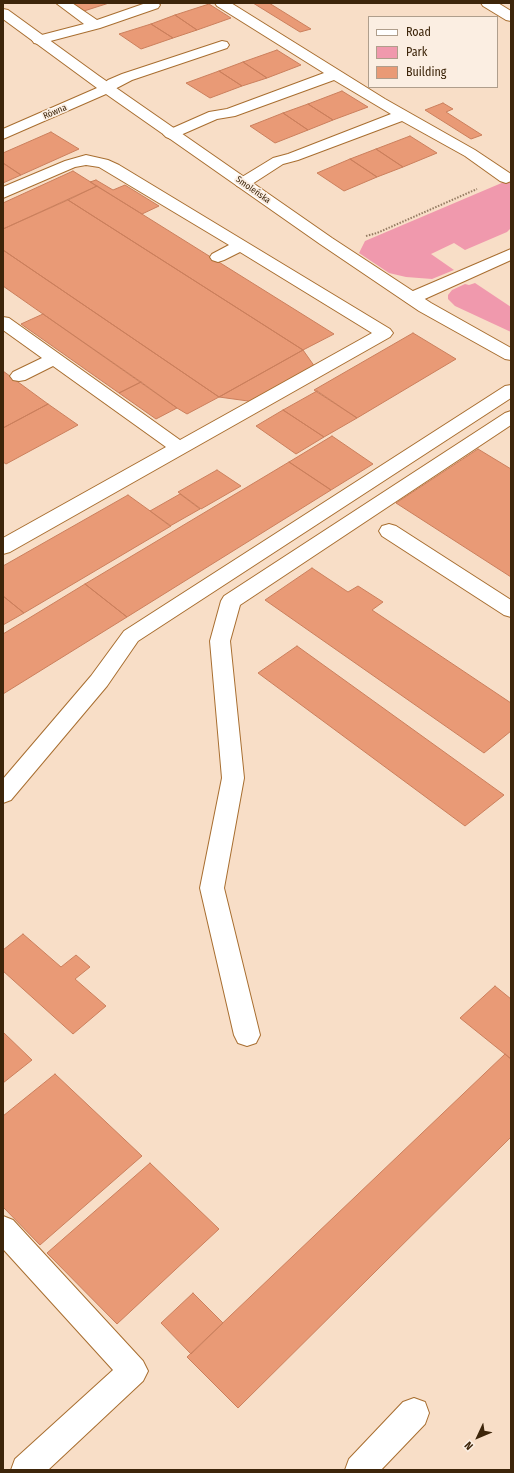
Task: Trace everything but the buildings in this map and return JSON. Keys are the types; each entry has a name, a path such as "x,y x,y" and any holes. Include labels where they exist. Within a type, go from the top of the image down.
{"street":[{"path":"63,3 94,25"},
{"path":"222,3 403,115 470,153 506,178"},
{"path":"488,3 511,17"},
{"path":"39,40 94,25 154,5"},
{"name":"Smoleńska","path":"3,13 171,134 326,241 412,298 511,355"},
{"name":"Równa","path":"3,134 97,94 113,82 222,45"},
{"path":"171,134 214,115 230,113 336,74"},
{"path":"243,183 278,160 293,157 403,115"},
{"path":"3,193 70,164 86,160 98,162 114,168 384,333 3,547"},
{"path":"218,257 241,245"},
{"path":"412,298 511,254"},
{"path":"3,322 179,448"},
{"path":"19,376 54,358"},
{"path":"3,794 99,681 131,636 511,390"},
{"path":"247,1035 212,888 233,778 220,641 231,601 511,417"},
{"path":"389,531 511,610"},
{"path":"3,1229 133,1371 26,1470"},
{"path":"360,1470 414,1414"}],"path":[{"path":"326,241 355,239 377,233 506,178"}],"green space":[{"path":"511,179 511,228 507,232 465,250 454,243 431,254 454,270 432,279 406,277 389,273 359,253 365,241"},
{"path":"475,283 511,307 511,332 455,306 448,299 448,295 452,290 465,284 469,285"}]}
